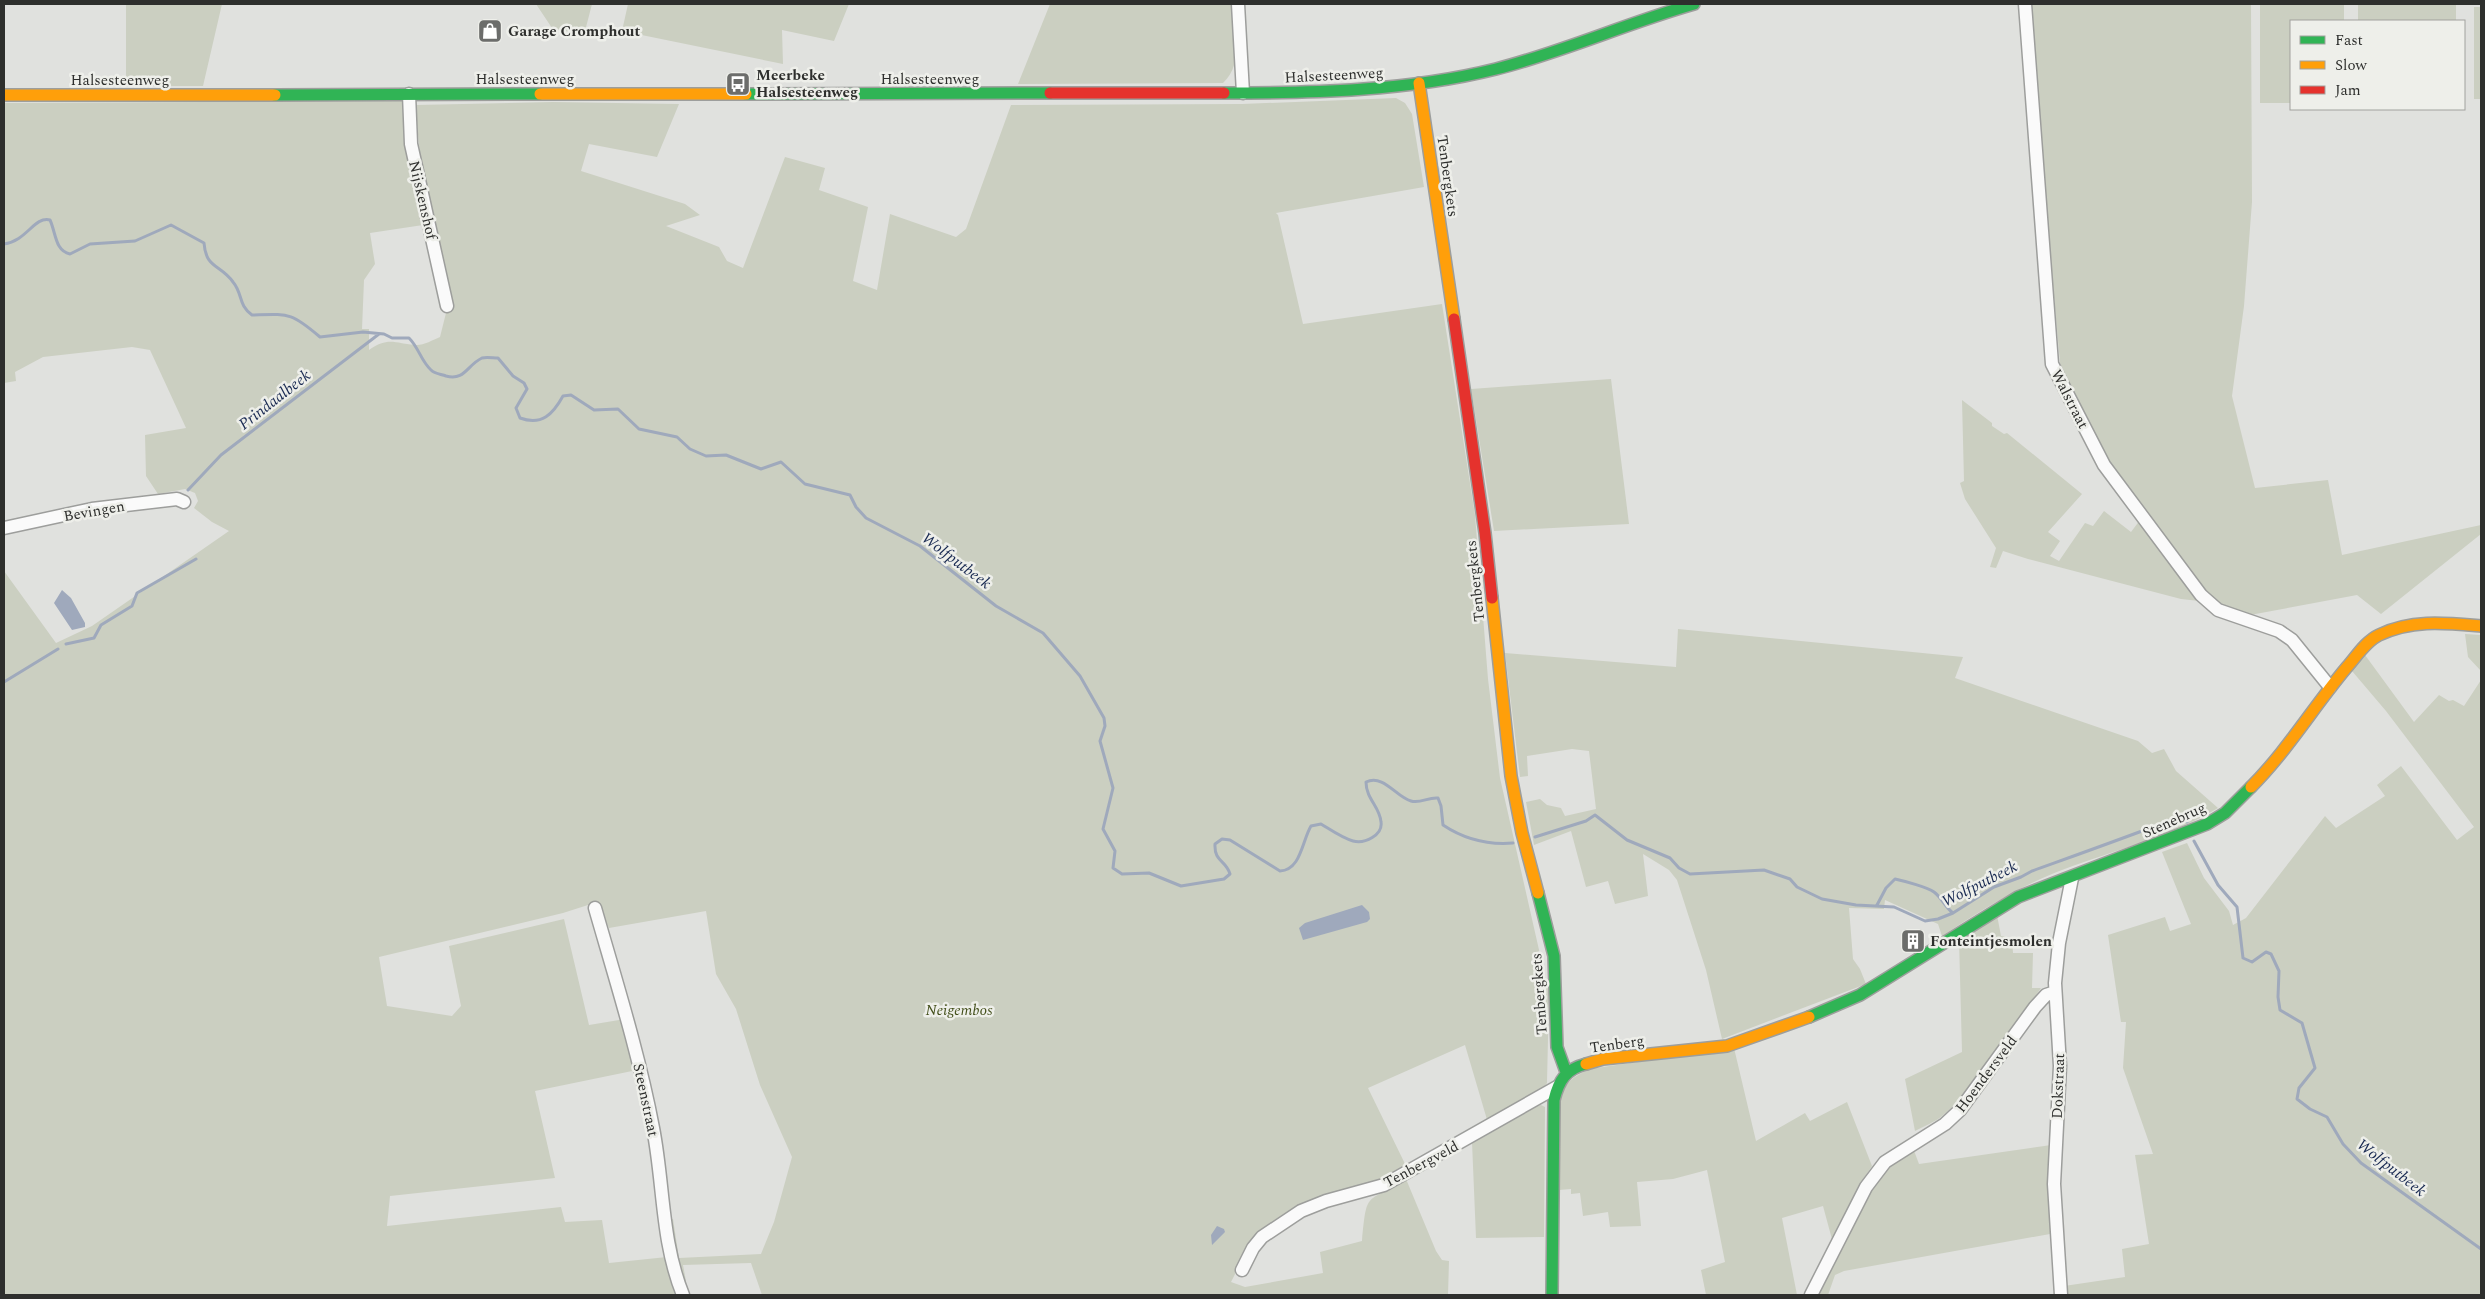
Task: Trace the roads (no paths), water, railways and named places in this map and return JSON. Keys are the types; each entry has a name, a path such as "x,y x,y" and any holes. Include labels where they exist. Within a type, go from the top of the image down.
{"street":[{"path":"1238,4 1243,94"},
{"name":"Halsesteenweg","path":"4,95 1243,94 1339,91 1419,83 1495,69 1694,4"},
{"name":"Walstraat","path":"2025,4 2052,364 2058,380 2104,465 2201,595 2218,610 2279,631 2292,640 2330,687"},
{"name":"Tenbergkets","path":"1419,83 1485,533 1511,776 1522,833 1554,956 1557,999 1557,1047 1566,1072"},
{"name":"Nijskenshof","path":"409,94 411,144 447,306"},
{"name":"Bevingen","path":"4,528 92,509 177,499 184,502"},
{"name":"Stenebrug","path":"1860,995 2018,897 2179,836 2207,824 2224,813 2260,778 2330,687 2365,646 2378,635 2394,628 2433,622 2481,626"},
{"name":"Dokstraat","path":"2060,1295 2054,1164 2060,1066 2055,992 2058,943 2072,878"},
{"name":"Steenstraat","path":"595,908 628,1019 646,1095 655,1139 670,1254 683,1295"},
{"name":"Hoendersveld","path":"1811,1295 1866,1187 1885,1162 1945,1124 1960,1110 2035,1007 2046,995 2055,992"},
{"name":"Tenberg","path":"1566,1072 1581,1065 1603,1059 1727,1046 1790,1025 1860,995"},
{"path":"1552,1295 1553,1118 1557,1087 1566,1072"},
{"name":"Tenbergveld","path":"1242,1270 1252,1248 1262,1237 1301,1211 1326,1201 1384,1185 1557,1087"}],"water":[{"path":"62,590 71,598 85,623 85,627 72,630 54,603"},
{"path":"1362,905 1369,912 1370,919 1367,922 1303,940 1299,928 1305,923"},
{"path":"1217,1226 1224,1229 1225,1232 1212,1245 1211,1235"}],"waterway":[{"name":"Wolfputbeek","path":"4,244 19,238 34,225 44,220 50,220 61,249 70,254 90,244 135,241 171,225 204,243 208,258 233,282 242,303 252,315 274,314 289,316 320,337 363,332 384,334 392,338 409,338 431,370 446,376 458,376 482,358 498,358 513,376 524,383 527,389 516,408 520,418 535,420 546,417 563,396 571,395 594,410 618,409 639,429 677,437 690,449 706,456 726,455 761,469 781,462 805,484 850,495 856,507 866,518 920,546 996,606 1043,633 1080,676 1104,718 1105,726 1100,741 1113,788 1103,829 1115,851 1113,868 1122,874 1149,873 1181,886 1224,879 1230,874 1226,866 1218,858 1215,850 1215,844 1222,839 1230,840 1280,871 1292,866 1297,860 1311,826 1321,824 1349,840 1358,842 1368,840 1376,835 1381,827 1380,817 1367,788 1366,782 1372,780 1384,783 1405,799 1411,801 1418,802 1438,798 1443,825 1459,834 1486,842 1513,843"},
{"name":"Prindaalbeek","path":"188,490 221,455 379,334"},
{"name":"Prindaalbeek","path":"66,644 94,638 101,625 132,606 137,593 196,559"},
{"name":"Prindaalbeek","path":"4,682 58,649"},
{"name":"Wolfputbeek","path":"1535,837 1586,821 1595,815 1627,840 1670,858 1679,868 1690,874 1764,870 1790,879 1797,887 1822,899 1856,905 1894,907 1925,921 1938,919 1953,913 1994,887 2032,871 2179,817 2187,822"},
{"name":"Wolfputbeek","path":"2194,841 2218,885 2237,907 2243,958 2252,962 2266,952 2271,954 2279,971 2278,997 2280,1010 2302,1023 2315,1068 2299,1088 2297,1099 2310,1109 2327,1117 2343,1144 2361,1163 2481,1249"},
{"path":"1877,905 1886,888 1895,879 1931,890 1953,913"}],"place":[{"name":"Garage Cromphout","path":"490,31"},
{"name":"Meerbeke Halsesteenweg","path":"738,84"},
{"name":"Fonteintjesmolen","path":"1913,941"}],"park label":[{"name":"Neigembos","path":"959,1010"}]}
